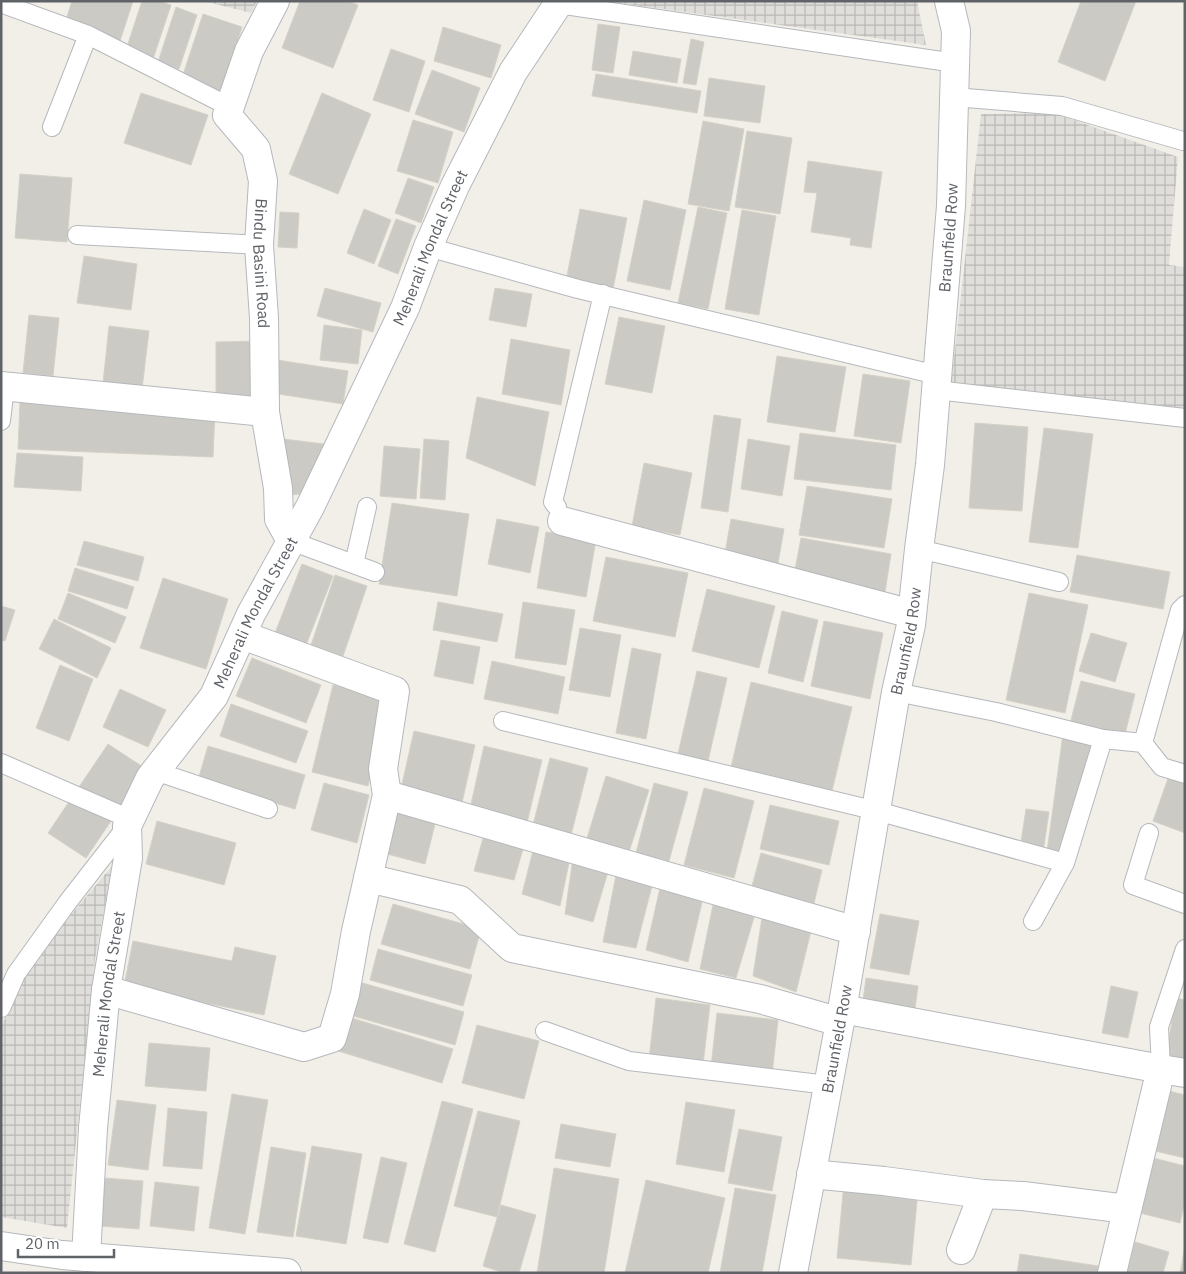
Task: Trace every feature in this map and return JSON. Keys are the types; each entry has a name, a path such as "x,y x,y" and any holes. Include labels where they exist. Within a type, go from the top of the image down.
{"street":[{"path":"230,107 249,50 275,1"},
{"name":"Braunfield Row","path":"793,1273 841,1016 896,692 911,625 930,465 951,206 956,30 949,1"},
{"name":"Meherali Mondal Street","path":"86,1257 93,1128 106,990 128,858 129,823 150,778 214,696 251,614 310,507 405,308 428,247 455,186 513,72 559,2"},
{"name":"Bindu Basini Road","path":"230,107 227,114 256,149 263,180 259,245 264,318 265,412 278,488 279,519 292,541"},
{"path":"3,386 265,412"},
{"path":"559,514 912,614"},
{"path":"106,990 304,1047 332,1038 345,994 356,931 387,795 384,769 395,691 242,635"},
{"path":"387,795 856,931"},
{"path":"368,878 460,900 512,948 841,1016 1173,1071 1127,1209 1112,1273"},
{"path":"811,1174 1127,1209"},
{"path":"961,1250 983,1194"},
{"path":"1,1246 62,1255 287,1273"}],"lane":[{"path":"559,2 955,63"},
{"path":"3,4 88,35 230,107"},
{"path":"52,127 88,35"},
{"path":"954,97 1062,106 1183,141"},
{"path":"77,236 259,245"},
{"path":"428,247 578,289 936,382 1185,418"},
{"path":"559,514 553,502 603,294"},
{"path":"1,421 3,386"},
{"path":"354,564 367,507"},
{"path":"292,541 375,572"},
{"path":"919,549 1059,582"},
{"path":"1143,743 1180,610 1185,605"},
{"path":"896,692 996,712 1103,739 1143,743 1162,767 1185,774"},
{"path":"503,721 877,811 1065,863"},
{"path":"1033,921 1065,863 1103,739"},
{"path":"1,764 129,823 67,903 16,974 1,1008"},
{"path":"155,771 268,809"},
{"path":"1149,834 1133,886 1185,904"},
{"path":"1173,1071 1159,1027 1185,949"},
{"path":"545,1031 629,1061 828,1085"}],"shaded area":[{"path":"204,1 257,1 251,13"},
{"path":"605,1 917,1 926,45"},
{"path":"1054,113 1178,157 1169,265 1185,267 1185,410 951,386 981,114"},
{"path":"112,866 95,959 67,1228 1,1217 1,1028 24,970"}],"building":[{"path":"72,1 133,1 120,41 65,23"},
{"path":"142,1 159,1 171,5 153,59 126,50"},
{"path":"300,1 348,1 358,5 333,68 282,48"},
{"path":"1081,1 1136,1 1105,81 1058,62"},
{"path":"176,7 197,15 179,69 158,62"},
{"path":"203,14 242,27 221,91 182,78"},
{"path":"598,24 620,27 613,73 592,70"},
{"path":"443,27 501,45 491,78 434,61"},
{"path":"691,39 704,42 696,85 683,83"},
{"path":"391,49 425,61 409,112 373,100"},
{"path":"633,51 681,59 677,83 629,75"},
{"path":"432,70 480,88 464,132 415,114"},
{"path":"596,74 701,91 697,113 592,96"},
{"path":"709,78 765,86 760,123 704,116"},
{"path":"141,93 208,115 191,165 124,143"},
{"path":"322,93 371,114 338,194 289,174"},
{"path":"413,120 453,132 438,183 397,171"},
{"path":"703,121 744,129 729,211 688,204"},
{"path":"747,131 792,138 780,214 735,207"},
{"path":"808,161 882,172 871,248 850,245 851,238 811,232 817,193 804,192"},
{"path":"20,174 72,178 67,242 15,238"},
{"path":"408,178 434,187 421,223 395,213"},
{"path":"644,200 686,210 670,290 627,281"},
{"path":"698,207 727,213 708,309 678,303"},
{"path":"364,209 391,220 374,264 347,253"},
{"path":"580,209 627,218 613,289 566,281"},
{"path":"742,210 776,216 759,315 725,309"},
{"path":"280,212 299,213 297,248 278,247"},
{"path":"396,219 416,226 398,274 378,266"},
{"path":"84,256 137,264 131,310 77,303"},
{"path":"325,288 381,303 373,332 317,316"},
{"path":"495,288 532,294 526,327 489,320"},
{"path":"29,315 59,318 53,376 23,373"},
{"path":"619,317 665,326 652,393 605,384"},
{"path":"324,325 362,330 358,364 320,360"},
{"path":"109,326 149,331 141,397 102,393"},
{"path":"511,339 570,350 561,405 502,394"},
{"path":"257,341 258,399 216,400 216,342"},
{"path":"777,356 846,367 835,432 767,422"},
{"path":"277,360 348,371 343,404 272,393"},
{"path":"863,374 910,381 901,443 854,436"},
{"path":"477,397 549,412 535,486 466,458"},
{"path":"20,402 215,410 213,457 18,449"},
{"path":"714,415 741,419 728,512 701,508"},
{"path":"975,423 1028,427 1022,511 969,508"},
{"path":"1044,428 1093,434 1078,548 1029,542"},
{"path":"800,433 896,445 891,490 794,479"},
{"path":"283,439 324,444 302,494 285,495"},
{"path":"424,439 449,441 445,500 420,498"},
{"path":"748,439 790,446 782,496 741,489"},
{"path":"384,446 420,449 416,499 380,496"},
{"path":"17,453 83,457 81,491 14,487"},
{"path":"644,463 692,473 680,535 632,526"},
{"path":"807,486 892,499 884,548 799,535"},
{"path":"392,503 469,514 457,596 379,584"},
{"path":"497,519 539,527 530,573 488,564"},
{"path":"731,519 784,529 777,569 724,559"},
{"path":"546,532 596,540 586,597 537,588"},
{"path":"801,538 891,554 885,592 794,575"},
{"path":"84,541 144,557 138,581 77,565"},
{"path":"1077,555 1170,572 1163,609 1070,592"},
{"path":"606,557 688,573 675,637 593,621"},
{"path":"302,564 333,576 306,645 275,633"},
{"path":"75,568 134,587 127,609 68,591"},
{"path":"335,575 367,586 343,656 311,645"},
{"path":"163,578 228,599 206,669 140,648"},
{"path":"707,589 775,606 759,668 692,651"},
{"path":"68,593 126,617 115,643 58,619"},
{"path":"1029,593 1088,605 1065,713 1006,700"},
{"path":"438,602 503,614 497,642 433,630"},
{"path":"523,602 575,610 566,665 515,658"},
{"path":"1,606 15,610 5,641 1,640"},
{"path":"782,611 818,620 803,682 768,673"},
{"path":"54,619 111,648 97,678 39,649"},
{"path":"824,621 883,633 870,699 811,686"},
{"path":"580,628 621,635 610,697 569,690"},
{"path":"1091,633 1127,643 1115,682 1079,671"},
{"path":"441,640 480,647 473,684 434,676"},
{"path":"632,648 661,654 646,739 616,733"},
{"path":"252,658 321,685 306,723 236,696"},
{"path":"492,661 565,677 558,714 484,699"},
{"path":"60,665 93,679 69,741 36,728"},
{"path":"697,671 727,678 708,761 678,754"},
{"path":"1081,681 1135,694 1124,738 1070,724"},
{"path":"751,682 852,707 832,791 731,767"},
{"path":"333,685 389,698 368,786 312,772"},
{"path":"120,689 166,710 148,747 103,727"},
{"path":"231,704 308,731 296,763 220,736"},
{"path":"414,731 475,745 461,807 400,793"},
{"path":"1063,734 1096,743 1065,854 1047,852"},
{"path":"108,744 146,769 86,858 48,833"},
{"path":"208,746 305,775 295,809 198,780"},
{"path":"484,746 542,760 526,827 469,813"},
{"path":"550,758 588,768 570,839 532,829"},
{"path":"1171,770 1185,775 1185,833 1153,821"},
{"path":"606,776 649,790 627,858 585,845"},
{"path":"324,783 369,795 357,843 311,830"},
{"path":"654,783 688,792 669,861 636,853"},
{"path":"704,788 754,801 734,878 684,865"},
{"path":"770,805 839,821 829,865 760,849"},
{"path":"398,806 437,816 425,864 387,854"},
{"path":"1026,809 1049,812 1043,852 1020,849"},
{"path":"157,821 236,843 224,885 146,864"},
{"path":"485,831 525,842 514,880 474,871"},
{"path":"535,843 571,853 560,906 522,894"},
{"path":"761,853 822,870 814,903 752,886"},
{"path":"573,858 610,865 593,922 565,914"},
{"path":"616,875 653,882 636,948 603,942"},
{"path":"660,888 703,898 688,962 646,950"},
{"path":"393,904 481,929 470,969 381,944"},
{"path":"713,905 755,914 736,978 700,969"},
{"path":"763,911 813,923 796,992 753,976"},
{"path":"880,914 919,921 909,975 870,968"},
{"path":"133,941 232,961 235,947 276,956 264,1015 124,986"},
{"path":"378,949 472,975 463,1006 370,980"},
{"path":"866,978 918,986 914,1016 862,1009"},
{"path":"359,982 464,1012 455,1045 350,1015"},
{"path":"1111,986 1138,992 1128,1038 1102,1033"},
{"path":"656,998 710,1005 703,1065 649,1059"},
{"path":"1176,998 1185,1000 1185,1065 1165,1062"},
{"path":"717,1013 778,1020 772,1075 711,1067"},
{"path":"345,1016 453,1049 442,1083 335,1050"},
{"path":"477,1025 539,1041 524,1099 462,1083"},
{"path":"149,1043 210,1048 206,1091 145,1086"},
{"path":"1169,1091 1185,1095 1185,1158 1155,1151"},
{"path":"232,1094 268,1100 245,1234 209,1228"},
{"path":"117,1100 156,1105 148,1170 108,1165"},
{"path":"442,1101 473,1109 435,1252 404,1244"},
{"path":"686,1102 735,1110 724,1172 676,1164"},
{"path":"168,1108 207,1112 202,1169 163,1166"},
{"path":"478,1111 520,1121 497,1217 454,1206"},
{"path":"561,1124 616,1134 610,1167 555,1158"},
{"path":"739,1129 782,1137 772,1191 728,1183"},
{"path":"312,1146 362,1154 346,1244 296,1236"},
{"path":"271,1147 306,1153 293,1237 257,1232"},
{"path":"381,1157 407,1163 388,1243 363,1238"},
{"path":"1153,1158 1185,1166 1185,1201 1180,1223 1140,1213"},
{"path":"554,1168 619,1179 604,1273 537,1273"},
{"path":"105,1178 143,1181 139,1229 100,1226"},
{"path":"646,1180 725,1198 708,1273 625,1273"},
{"path":"155,1182 199,1187 194,1231 150,1226"},
{"path":"844,1183 918,1190 911,1265 837,1258"},
{"path":"735,1188 776,1195 762,1273 720,1273"},
{"path":"501,1205 536,1215 519,1273 504,1273 483,1266"},
{"path":"1135,1242 1169,1252 1163,1273 1127,1273"},
{"path":"1185,1246 1185,1273 1180,1273"},
{"path":"1020,1254 1098,1266 1097,1273 1017,1273"}]}
